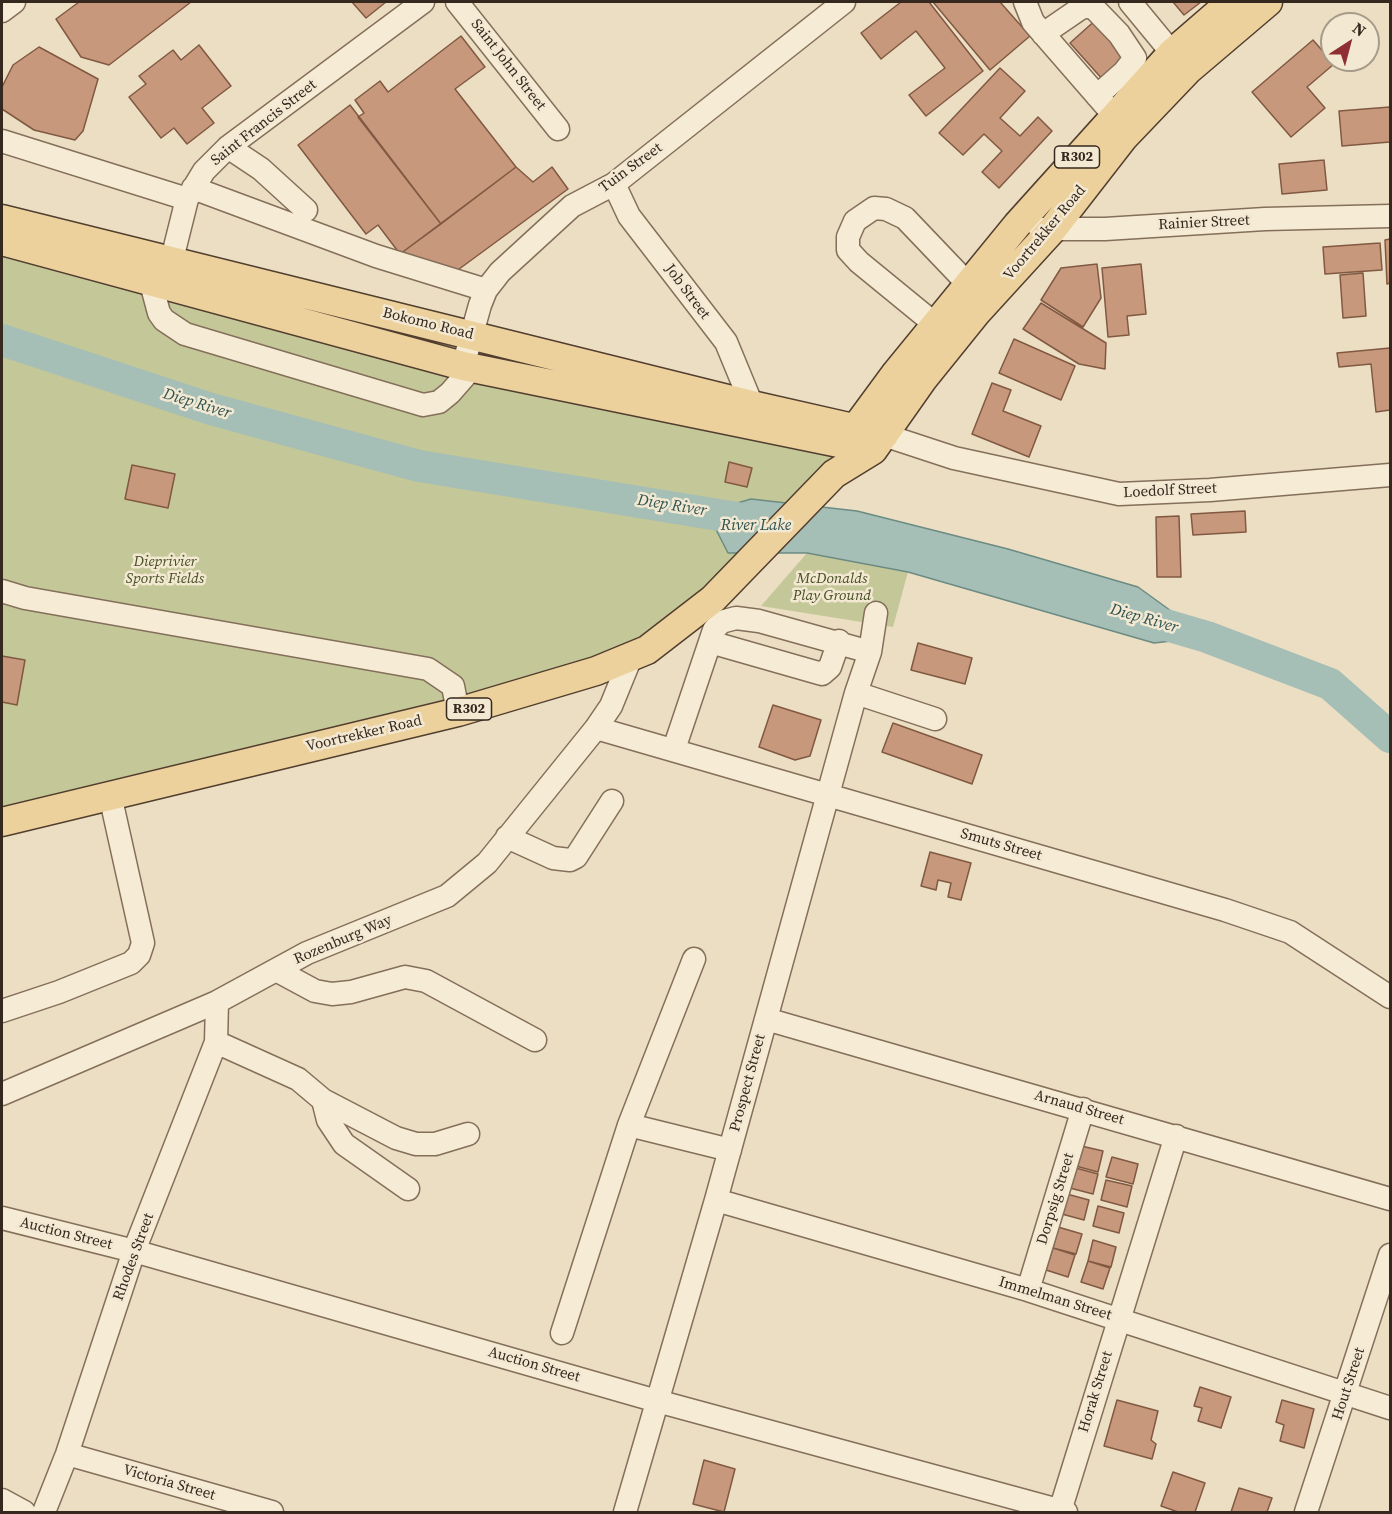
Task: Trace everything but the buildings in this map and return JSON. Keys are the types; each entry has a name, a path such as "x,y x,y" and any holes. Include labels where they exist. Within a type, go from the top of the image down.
{"main road":[{"name":"Voortrekker Road","path":"2,822 458,712 596,671 647,650 694,616 825,483 879,443 923,379 976,312 1051,231 1180,62 1231,2"},
{"name":"Voortrekker Road","path":"825,483 849,437 1017,225 1106,106 1180,62 1268,2"},
{"name":"Bokomo Road","path":"2,219 162,277 467,367 849,437"},
{"name":"Bokomo Road","path":"2,241 162,277 471,334 753,405 849,437"},
{"path":"849,437 879,443"}],"street":[{"path":"2,11 14,2"},
{"name":"Saint Francis Street","path":"162,277 190,194 204,171 228,147 423,2"},
{"name":"Saint John Street","path":"457,2 558,129"},
{"name":"Tuin Street","path":"467,367 471,334 486,290 500,272 572,206 614,184 844,2"},
{"path":"1025,2 1033,22 1043,34 1106,106 1124,72 1135,58 1119,34 1092,6 1081,8 1043,34"},
{"path":"1130,2 1180,62"},
{"path":"228,147 261,169 306,210"},
{"path":"4,150 190,194 486,290"},
{"name":"Job Street","path":"614,184 629,216 726,342 753,405"},
{"path":"572,206 598,204 629,216"},
{"path":"936,325 859,262 848,250 848,237 855,221 874,208 886,209 905,218 968,284"},
{"name":"Rainier Street","path":"1017,225 1051,231 1390,216"},
{"path":"162,277 159,313 164,320 185,334 423,405 439,402 450,393 467,367"},
{"name":"Loedolf Street","path":"879,443 942,460 954,458 1119,494 1210,490 1390,475"},
{"path":"2,591 26,598 429,669 453,686 458,712"},
{"name":"Prospect Street","path":"625,1512 716,1200 856,693 870,652 876,613"},
{"path":"674,749 714,630 721,622 736,618 759,621 839,641 870,652"},
{"path":"710,642 822,674 830,667 839,641"},
{"name":"Rozenburg Way","path":"2,1094 217,1002 306,953 447,896 487,863 596,728 611,706 631,657"},
{"path":"856,693 934,719"},
{"name":"Smuts Street","path":"596,728 1225,910 1290,932 1390,997"},
{"path":"2,1011 59,992 131,963 139,955 143,943 110,795"},
{"path":"507,837 553,858 570,860 576,857 612,801"},
{"path":"562,1333 629,1125 694,959"},
{"path":"276,970 315,992 332,994 351,992 405,977 426,981 535,1040"},
{"name":"Rhodes Street","path":"44,1512 67,1454 134,1251 216,1042 217,1002"},
{"name":"Arnaud Street","path":"766,1018 1390,1199"},
{"path":"216,1042 298,1079 323,1100 396,1138 416,1144 435,1144 468,1134"},
{"path":"323,1100 328,1120 344,1144 408,1189"},
{"name":"Dorpsig Street","path":"1028,1290 1083,1109"},
{"path":"629,1125 730,1150"},
{"name":"Horak Street","path":"1063,1512 1118,1318 1176,1136"},
{"name":"Immelman Street","path":"716,1200 1028,1290 1390,1408"},
{"name":"Auction Street","path":"2,1218 134,1251 657,1401 1063,1512"},
{"name":"Hout Street","path":"1306,1512 1390,1255"},
{"name":"Victoria Street","path":"67,1454 272,1512"},
{"path":"2,1500 24,1512"}],"green space":[{"name":"Dieprivier Sports Fields","path":"2,241 842,446 834,474 647,650 2,822"},
{"name":"McDonalds Play Ground","path":"807,553 908,572 893,627 761,606"}],"water":[{"name":"River Lake","path":"751,499 857,511 1008,549 1138,587 1207,637 1154,643 908,572 807,553 728,553 707,512"}],"waterway":[{"name":"Diep River","path":"2,340 211,409 419,466 749,520"},
{"name":"Diep River","path":"1166,625 1207,637 1330,684 1390,737"}]}
